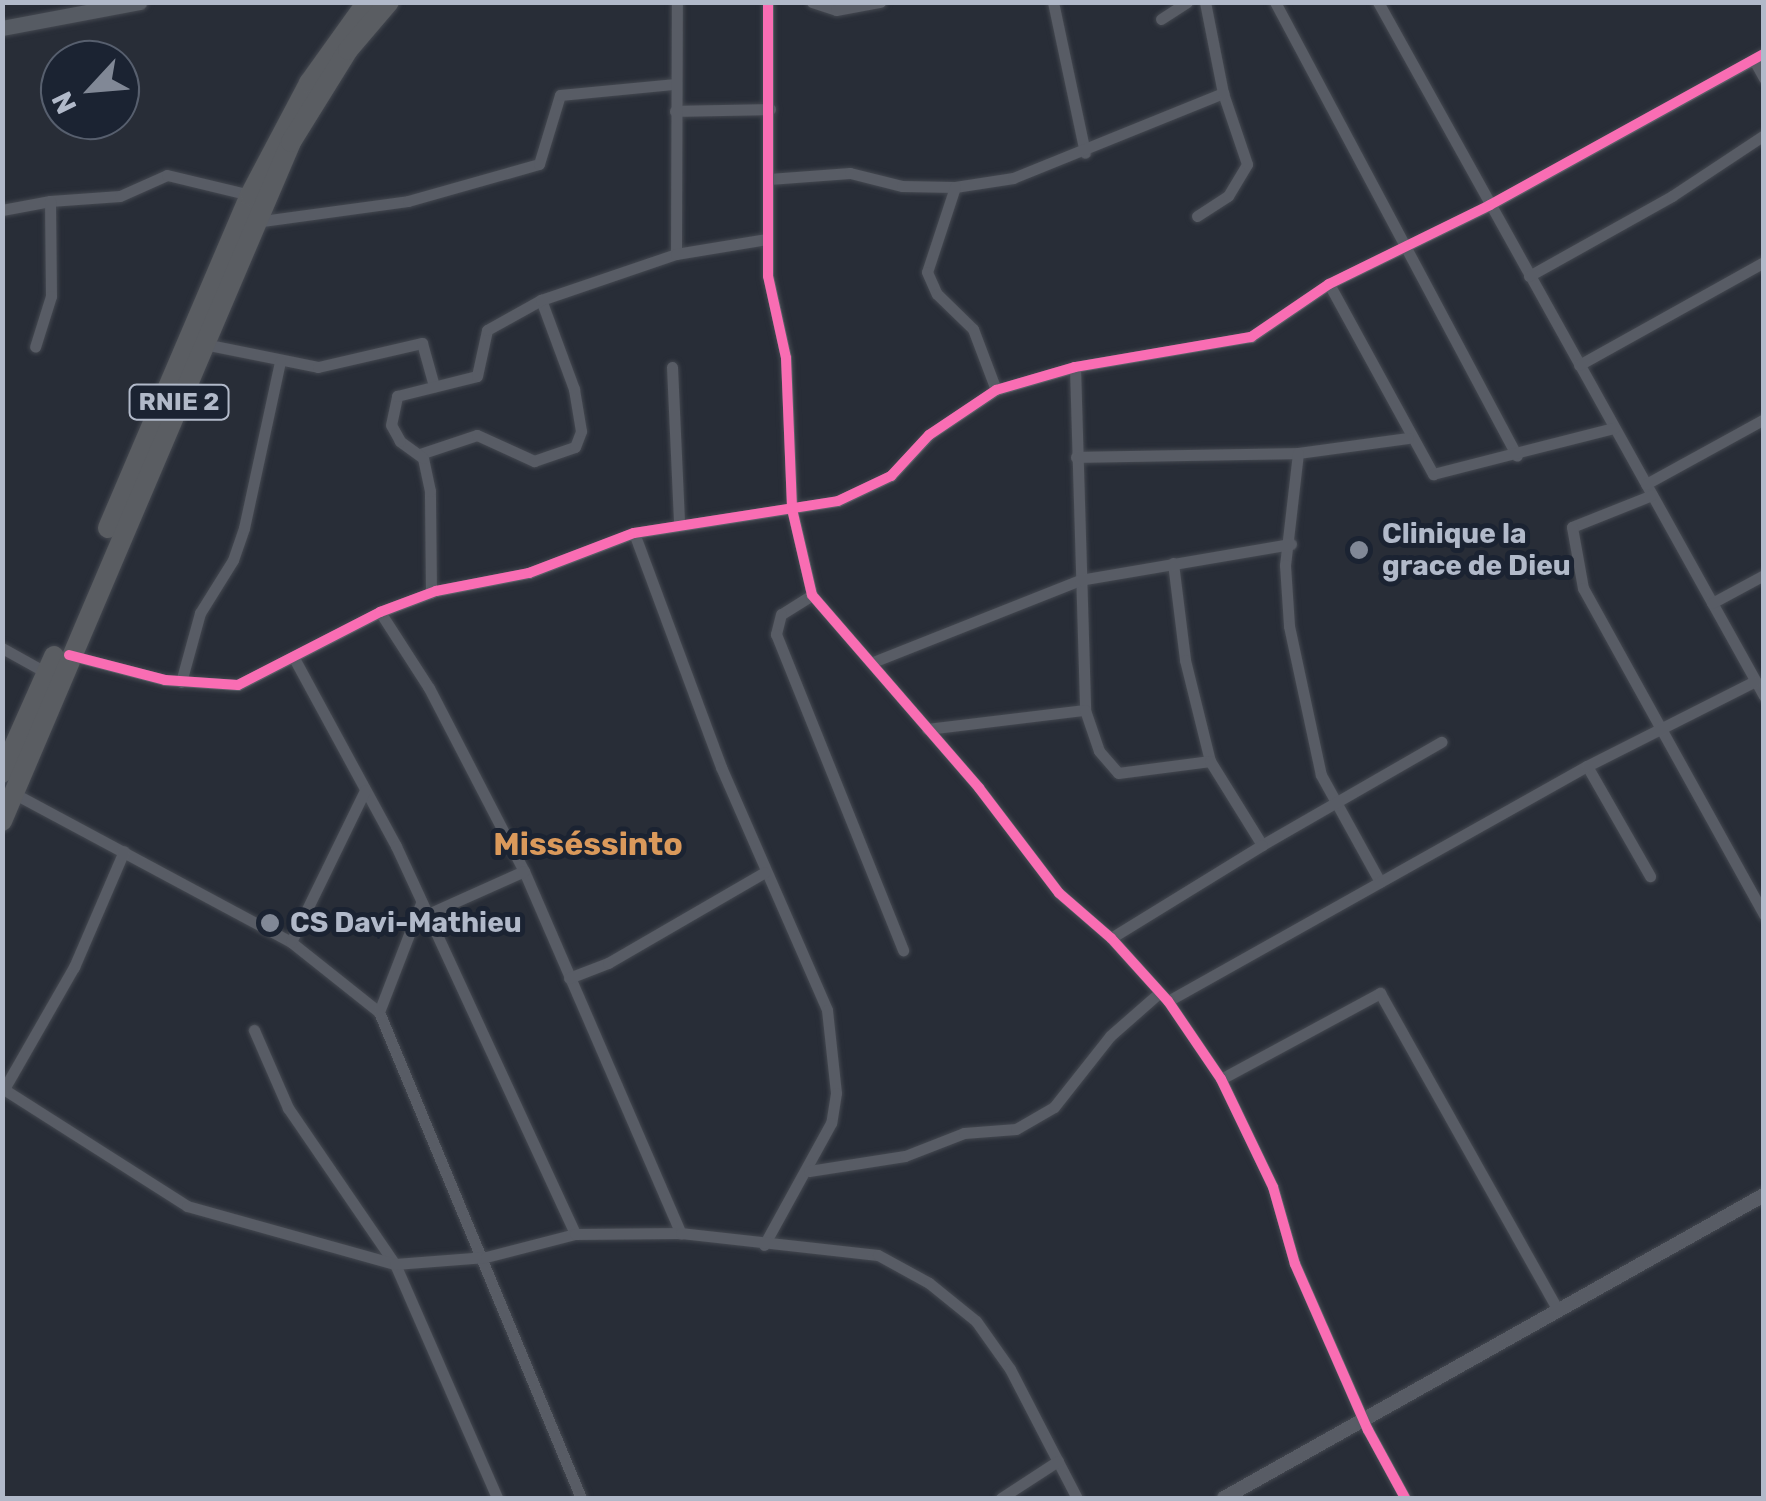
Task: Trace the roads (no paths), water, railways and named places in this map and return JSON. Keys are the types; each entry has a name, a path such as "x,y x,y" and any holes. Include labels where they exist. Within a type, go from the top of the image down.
{"highway":[{"name":"RNIE 2","path":"2,772 250,195 309,83 367,2"},
{"name":"RNIE 2","path":"2,821 202,343 305,116 389,2"}],"main road":[{"path":"2,28 140,2"}],"street":[{"path":"676,254 677,2"},
{"path":"785,2 768,4 767,239 786,358 792,509 812,595 873,662 1059,893 1112,938 1164,997 1220,1079 1366,1414 1372,1439 1405,1498"},
{"path":"812,2 836,10 880,2"},
{"path":"1053,2 1085,153"},
{"path":"1161,19 1187,2"},
{"path":"1197,216 1228,196 1247,164 1223,93 1205,2"},
{"path":"1275,2 1406,243 1431,302 1517,456"},
{"path":"1378,2 1764,696"},
{"path":"69,655 181,682 238,684 295,660 380,612 430,594 530,573 634,533 679,523 792,509 874,488 929,435 996,390 1074,367 1241,341 1329,284 1490,205 1759,57 1764,78"},
{"path":"238,223 408,200 539,164 560,95 676,84"},
{"path":"769,179 850,174 913,188 955,187 1013,178 1085,153 1223,93"},
{"path":"674,111 770,109"},
{"path":"1530,276 1672,196 1764,135"},
{"path":"2,210 120,196 166,175 250,195"},
{"path":"955,187 927,272 938,294 973,328 996,390"},
{"path":"35,348 51,296 50,202"},
{"path":"430,594 430,491 420,454 396,436 389,412 397,396 477,376 487,330 541,300 676,254 767,239"},
{"path":"1579,364 1764,262"},
{"path":"1329,284 1408,438 1432,474 1517,456 1614,428"},
{"path":"420,454 477,435 534,461 575,447 581,431 574,388 541,300"},
{"path":"202,343 280,360 346,365 422,342 434,386"},
{"path":"181,682 200,613 234,560 244,528 280,360"},
{"path":"672,367 679,523"},
{"path":"1074,367 1085,710 1100,752 1118,772 1154,773 1210,761"},
{"path":"1764,419 1649,490 1575,524 1571,532 1586,596 1764,915"},
{"path":"1076,457 1298,453 1408,438"},
{"path":"1298,453 1285,601 1314,752 1336,804 1380,882"},
{"path":"634,533 765,872 828,1010 836,1093 832,1123 810,1172 764,1245"},
{"path":"873,662 1080,580 1291,544"},
{"path":"1173,563 1186,660 1210,761 1262,845"},
{"path":"1712,603 1764,575"},
{"path":"812,595 781,614 776,634 903,950"},
{"path":"380,612 429,688 524,872 681,1233"},
{"path":"2,648 47,673"},
{"path":"295,660 424,908 575,1234"},
{"path":"810,1172 904,1156 964,1133 1016,1129 1054,1107 1110,1036 1164,997 1587,766 1755,681"},
{"path":"927,729 1085,710"},
{"path":"1112,938 1262,845 1441,742"},
{"path":"1587,766 1650,876"},
{"path":"290,942 366,790"},
{"path":"15,794 290,942 379,1012 486,1257 582,1498"},
{"path":"124,851 74,967 3,1088 187,1206 395,1264 486,1257 575,1234 681,1233 878,1255 929,1283 987,1337 1077,1498"},
{"path":"379,1012 424,908 524,872"},
{"path":"569,978 608,963 765,872"},
{"path":"1220,1079 1380,993 1557,1308"},
{"path":"254,1030 288,1108 395,1264 498,1498"},
{"path":"1224,1498 1366,1414 1764,1194"},
{"path":"1001,1498 1058,1461"}],"place":[{"name":"Clinique la grace de Dieu","path":"1359,550"},
{"name":"CS Davi-Mathieu","path":"270,923"}],"district":[{"name":"Misséssinto","path":"588,844"}]}
